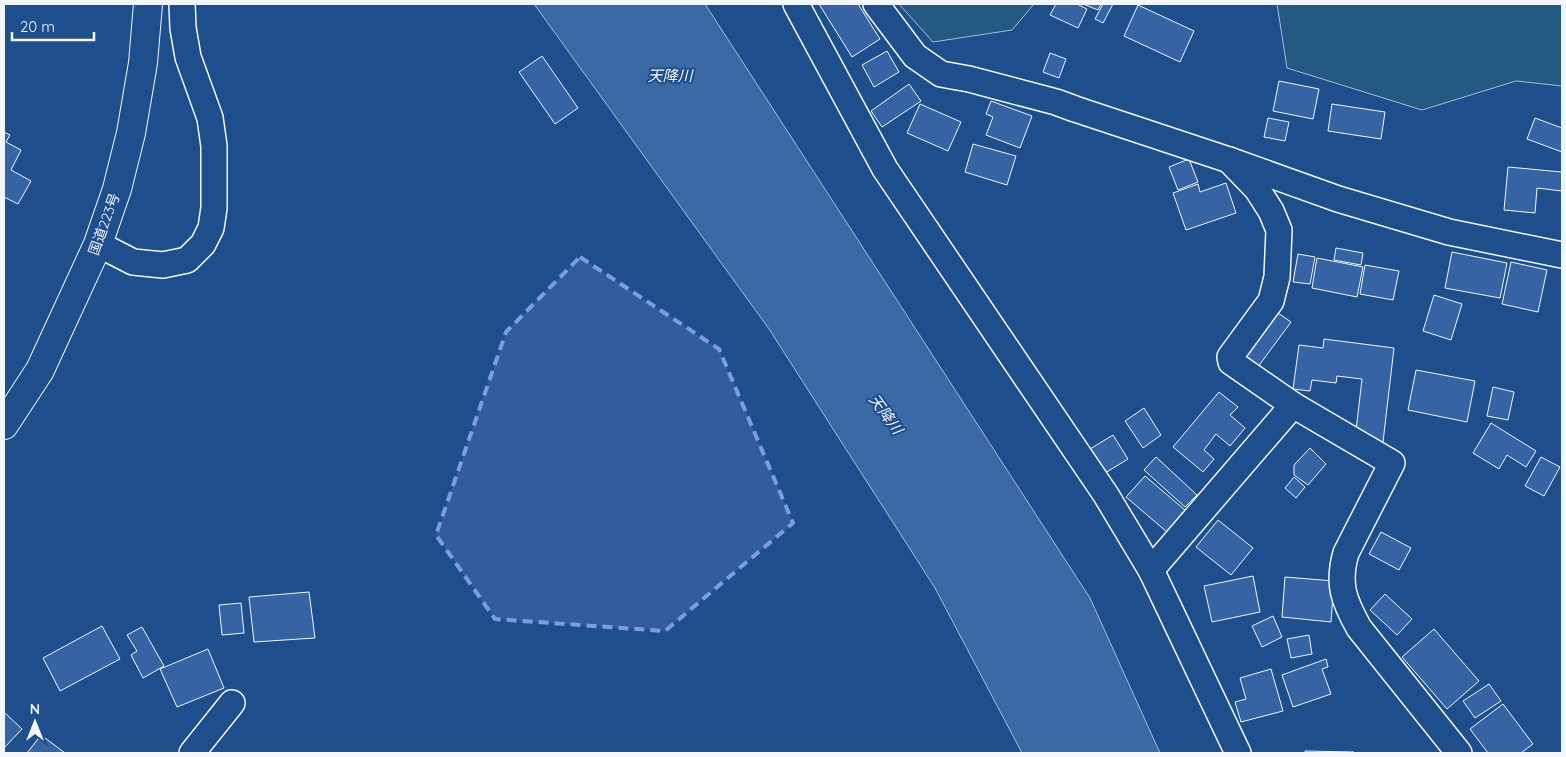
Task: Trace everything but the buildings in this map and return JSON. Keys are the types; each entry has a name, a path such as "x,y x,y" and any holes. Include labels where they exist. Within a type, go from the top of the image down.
{"highway":[{"name":"国道223号","path":"4,425 40,370 98,244 117,189 131,133 143,63 148,4"}],"street":[{"path":"98,244 133,262 163,265 187,260 203,244 210,228 214,208 214,146 210,118 188,57 183,28 182,4"},
{"path":"796,4 885,169 1106,495 1151,570 1238,753"},
{"path":"876,4 916,56 941,74 969,79 1056,102 1074,110 1229,160 1338,199 1449,232 1562,256"},
{"path":"1229,160 1257,189 1271,211 1279,230 1277,277 1271,301 1230,357 1231,362 1293,405 1392,463 1346,553 1342,566 1341,581 1344,595 1348,608 1359,628 1459,753"},
{"path":"1151,570 1293,405"},
{"path":"192,753 232,703"}],"highlighted area":[{"path":"580,257 719,349 793,523 665,631 495,619 436,535 506,332"}],"shaded area":[{"path":"899,4 1034,4 1012,30 933,42"},
{"path":"1277,4 1562,4 1562,86 1516,81 1422,110 1287,68"}],"water":[{"name":"天降川","path":"534,4 705,4 1090,598 1160,753 1022,753 935,588 769,329"}]}
